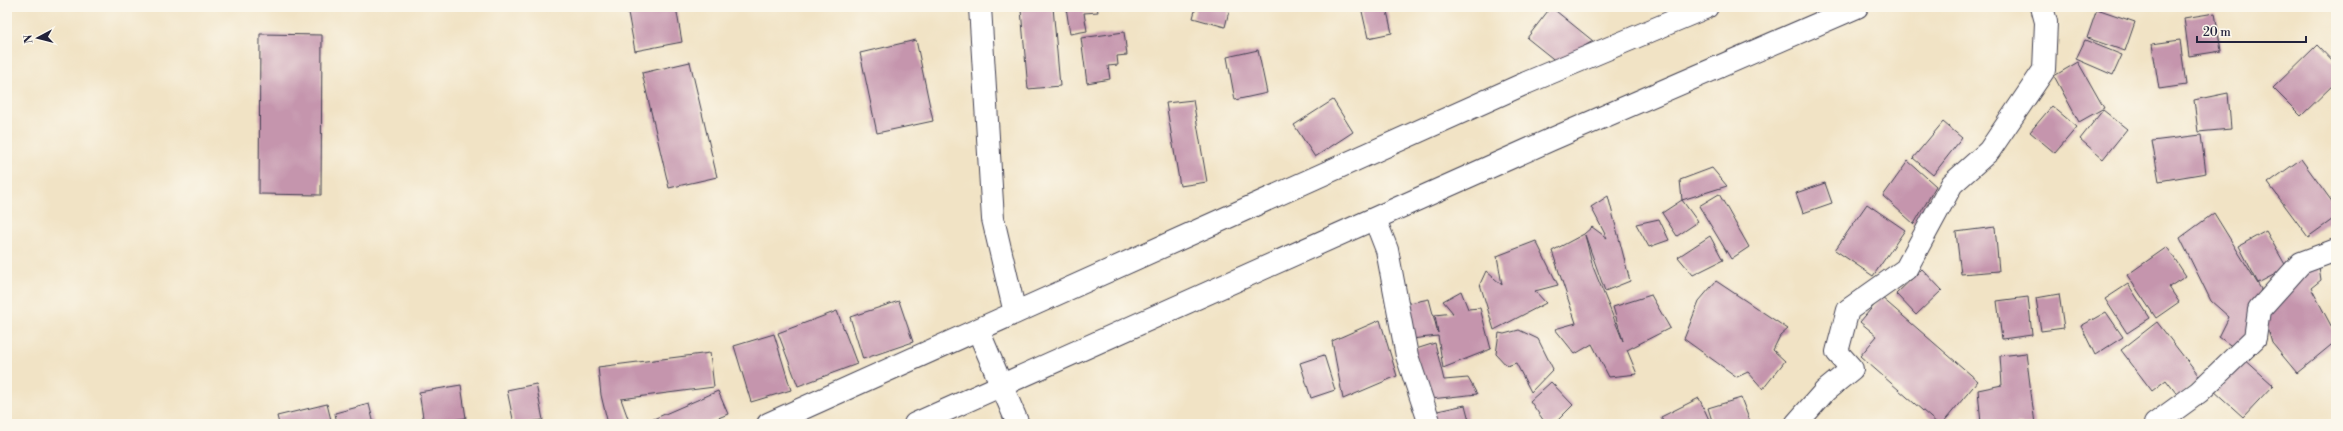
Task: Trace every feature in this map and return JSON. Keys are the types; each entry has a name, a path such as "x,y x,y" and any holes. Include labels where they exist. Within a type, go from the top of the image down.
{"street":[{"path":"980,7 993,219 1015,313"},
{"path":"768,424 1526,83 1707,7"},
{"path":"915,424 1542,143 1857,7"},
{"path":"1797,424 1825,391 1852,369 1837,352 1848,310 1906,270 1952,184 1988,151 2044,70 2046,22 2042,7"},
{"path":"1375,219 1388,250 1406,356 1430,424"},
{"path":"2155,424 2199,392 2255,338 2259,310 2301,263 2336,250"},
{"path":"978,330 1018,424"}],"building":[{"path":"627,7 676,7 682,42 635,51"},
{"path":"1030,7 1053,7 1060,86 1028,89 1021,10"},
{"path":"1066,7 1097,7 1098,12 1084,13 1087,31 1070,34"},
{"path":"1196,7 1230,7 1225,27 1193,18"},
{"path":"1361,7 1386,7 1392,33 1368,38"},
{"path":"1551,7 1593,41 1557,62 1527,38"},
{"path":"2097,9 2135,22 2125,51 2087,38"},
{"path":"2215,13 2221,51 2189,56 2184,18"},
{"path":"1124,32 1127,55 1117,56 1118,65 1108,66 1110,79 1087,83 1081,38"},
{"path":"260,34 322,35 321,195 259,194"},
{"path":"916,40 933,121 877,133 860,53"},
{"path":"2085,40 2122,55 2113,75 2076,59"},
{"path":"2180,40 2186,85 2159,89 2152,44"},
{"path":"2317,45 2336,65 2336,82 2301,116 2273,88"},
{"path":"1258,50 1267,93 1235,100 1227,57"},
{"path":"690,62 717,177 669,188 642,73"},
{"path":"2078,62 2104,108 2079,122 2054,76"},
{"path":"2228,93 2231,129 2198,132 2194,100"},
{"path":"1193,100 1207,182 1180,186 1166,103"},
{"path":"1333,100 1353,132 1315,157 1294,125"},
{"path":"2052,106 2077,127 2055,153 2030,132"},
{"path":"2103,110 2127,129 2103,159 2080,139"},
{"path":"1943,122 1962,138 1933,175 1913,158"},
{"path":"2201,135 2206,173 2159,181 2152,141"},
{"path":"2301,159 2336,207 2336,217 2308,237 2268,183"},
{"path":"1908,161 1936,186 1914,224 1883,196"},
{"path":"1712,168 1727,186 1682,200 1680,180"},
{"path":"1825,183 1832,203 1803,213 1796,193"},
{"path":"1719,194 1749,247 1731,259 1699,206"},
{"path":"1608,196 1630,281 1605,291 1585,235 1593,267 1623,341 1613,307 1651,295 1670,328 1627,350 1637,374 1609,377 1592,344 1575,354 1555,329 1576,323 1552,251 1584,234 1592,227 1607,238 1591,207"},
{"path":"1682,200 1698,222 1677,236 1662,213"},
{"path":"1867,204 1905,230 1873,276 1835,250"},
{"path":"2214,213 2261,289 2240,352 2219,337 2229,317 2211,301 2180,238"},
{"path":"1659,219 1669,240 1649,247 1636,224"},
{"path":"1995,227 1999,271 1961,274 1956,232"},
{"path":"2266,231 2287,268 2258,283 2239,246"},
{"path":"1710,236 1723,260 1693,275 1678,257"},
{"path":"1536,241 1558,285 1535,291 1546,303 1494,330 1480,284 1486,271 1502,285 1497,256"},
{"path":"2167,247 2186,276 2169,287 2179,302 2156,318 2127,275"},
{"path":"2318,260 2321,280 2311,288 2336,335 2336,341 2297,373 2272,343 2262,309"},
{"path":"1922,269 1942,290 1916,315 1896,294"},
{"path":"1716,281 1788,329 1780,336 1773,350 1785,361 1763,389 1748,372 1737,377 1684,339 1699,301"},
{"path":"2128,284 2150,318 2127,333 2105,299"},
{"path":"1461,291 1468,309 1480,308 1491,349 1443,368 1438,336 1411,339 1405,304 1429,299 1438,333 1435,315 1453,313 1443,301"},
{"path":"2059,294 2064,328 2041,331 2036,298"},
{"path":"1881,297 1978,381 1942,424 1938,424 1860,356 1877,336 1860,322"},
{"path":"2028,297 2032,335 2002,339 1997,301"},
{"path":"899,301 913,342 863,359 850,317"},
{"path":"837,311 857,364 798,386 778,333"},
{"path":"2106,312 2123,337 2095,355 2081,326"},
{"path":"1380,320 1397,376 1343,399 1332,341"},
{"path":"2157,322 2201,379 2179,397 2166,380 2152,391 2121,350"},
{"path":"1519,330 1538,339 1553,369 1531,392 1516,363 1507,366 1496,354 1499,333 1504,334"},
{"path":"774,334 791,390 751,402 734,346"},
{"path":"1435,343 1444,380 1468,378 1477,394 1431,399 1413,350"},
{"path":"710,353 714,387 621,399 630,424 608,424 601,395 598,367"},
{"path":"2026,353 2035,424 1981,424 1978,390 2002,385 2000,356"},
{"path":"1324,355 1335,390 1311,398 1300,363"},
{"path":"2242,357 2273,385 2243,417 2213,390"},
{"path":"1551,382 1573,405 1554,424 1546,424 1530,401"},
{"path":"536,384 543,420 514,424 507,390"},
{"path":"461,385 466,418 424,424 419,392"},
{"path":"718,391 728,414 704,424 642,424"},
{"path":"1699,398 1711,424 1664,424 1661,417"},
{"path":"1741,398 1751,424 1713,424 1708,408"},
{"path":"327,404 332,424 279,424 277,416"},
{"path":"369,404 374,424 337,424 335,413"},
{"path":"1465,405 1470,424 1436,424 1433,412"}]}
